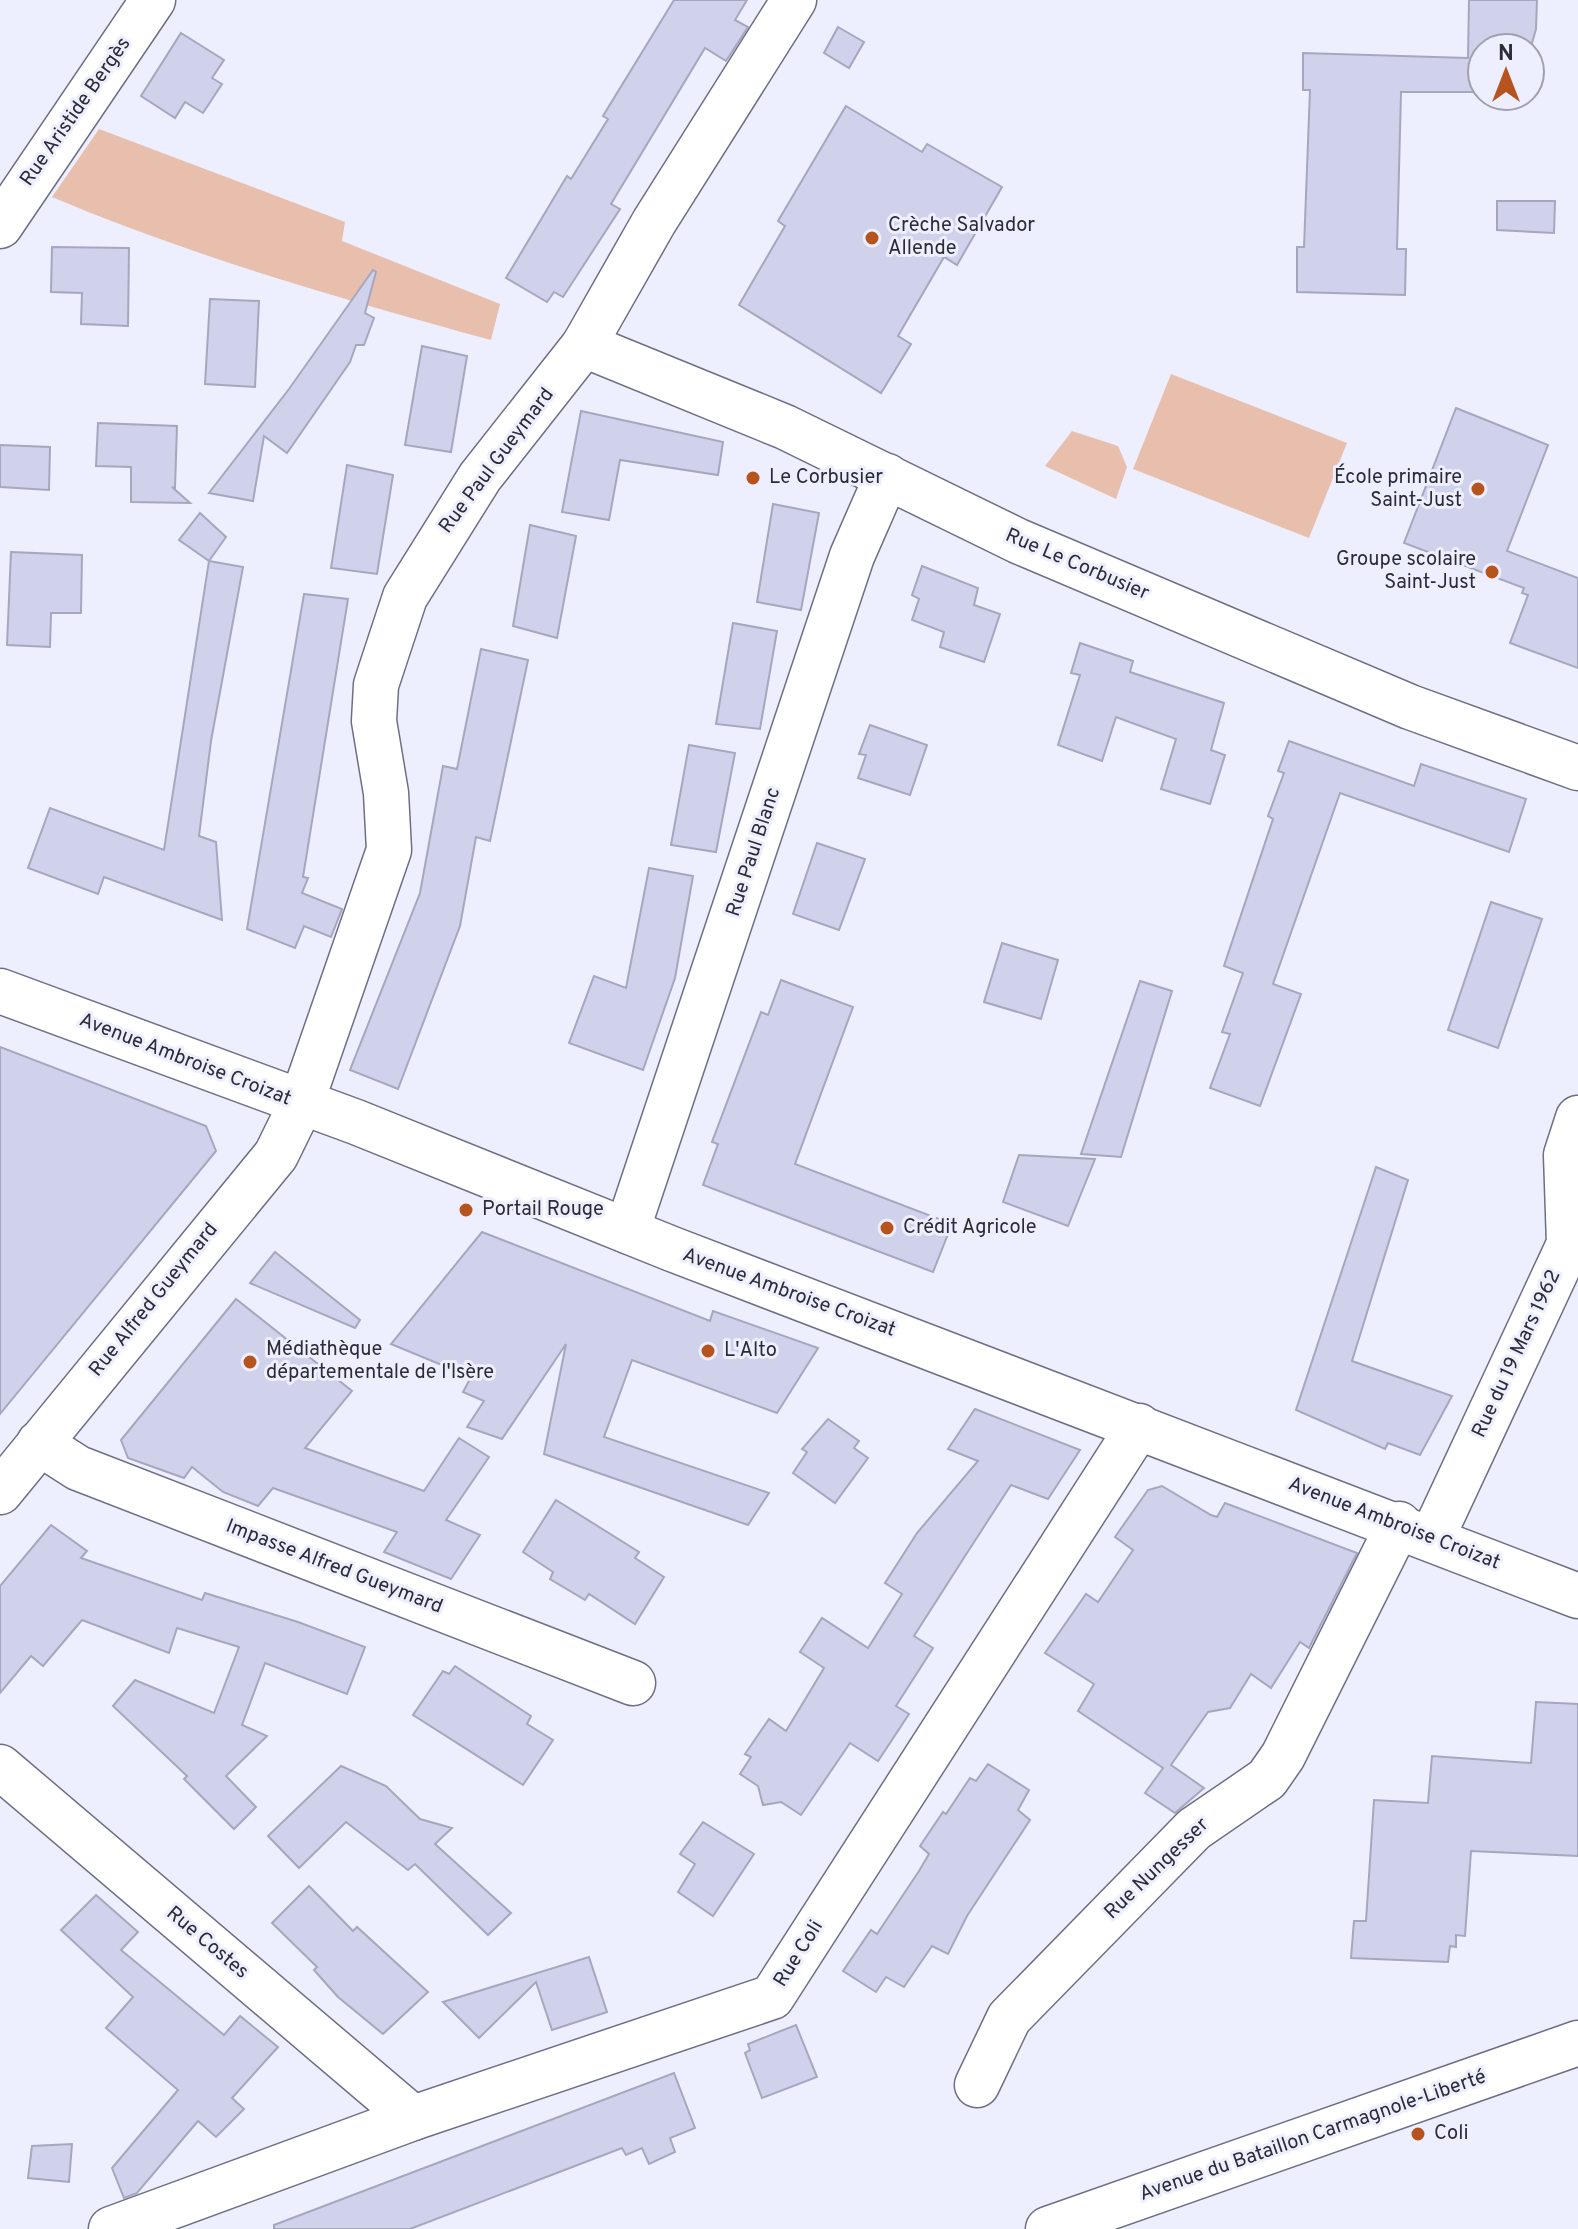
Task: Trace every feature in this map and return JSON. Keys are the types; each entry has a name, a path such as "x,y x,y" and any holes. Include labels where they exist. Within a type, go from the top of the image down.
{"street":[{"name":"Rue Aristide Bergès","path":"0,226 153,0"},
{"name":"Rue Paul Gueymard","path":"301,1104 389,850 386,793 374,721 376,685 405,597 454,514 584,345 654,222 794,0"},
{"name":"Rue Le Corbusier","path":"584,345 713,395 1018,541 1410,707 1578,768"},
{"name":"Rue Paul Blanc","path":"627,1231 852,556 887,476"},
{"name":"Avenue Ambroise Croizat","path":"0,991 356,1122 627,1231 1578,1596"},
{"name":"Rue Alfred Gueymard","path":"0,1492 276,1155 301,1104"},
{"name":"Rue du 19 Mars 1962","path":"1415,1531 1569,1244 1566,1155 1578,1118"},
{"name":"Rue Coli","path":"111,2229 413,2118 772,1997 1139,1426"},
{"name":"Impasse Alfred Gueymard","path":"39,1443 78,1468 633,1683"},
{"name":"Rue Nungesser","path":"977,2085 1009,2018 1194,1829 1267,1779 1415,1531"},
{"name":"Rue Costes","path":"0,1767 413,2118"},
{"name":"Avenue du Bataillon Carmagnole-Liberté","path":"1060,2227 1578,2043"}],"shaded area":[{"path":"99,129 345,222 342,241 500,304 491,340 214,258 52,197"},
{"path":"1171,374 1347,443 1309,538 1133,469"},
{"path":"1072,431 1118,446 1127,467 1116,499 1045,466"}],"building":[{"path":"674,0 747,0 735,20 748,27 726,61 705,48 611,204 620,209 563,297 554,292 547,302 506,278 567,176 571,179 608,119 603,116"},
{"path":"1469,0 1537,0 1535,32 1468,32"},
{"path":"838,27 864,42 849,68 824,53"},
{"path":"181,33 224,60 212,78 222,84 203,113 185,102 175,118 141,96"},
{"path":"1303,53 1466,58 1466,92 1401,92 1397,249 1406,249 1405,295 1297,292 1297,247 1304,247 1310,90 1303,90"},
{"path":"846,106 922,152 927,144 1002,187 957,265 944,257 898,336 911,344 881,393 739,305 785,226 778,221"},
{"path":"1497,201 1555,201 1554,233 1497,230"},
{"path":"52,247 129,248 128,326 81,324 82,293 51,292"},
{"path":"373,270 376,272 365,313 374,318 364,345 356,345 350,362 287,453 264,436 253,501 209,493 289,389"},
{"path":"210,299 259,301 255,387 205,384"},
{"path":"422,346 467,356 451,452 405,445"},
{"path":"1456,408 1548,445 1507,551 1578,578 1578,668 1510,643 1528,595 1522,593 1524,588 1404,543"},
{"path":"581,411 723,442 718,475 620,460 609,520 562,512"},
{"path":"98,423 177,426 175,488 172,487 190,503 131,502 131,467 96,466"},
{"path":"0,445 50,447 49,490 0,487"},
{"path":"347,465 393,475 377,574 331,568"},
{"path":"773,504 819,513 801,610 757,602"},
{"path":"200,513 226,537 209,561 179,540"},
{"path":"530,525 576,536 557,638 513,626"},
{"path":"11,552 82,555 81,613 51,613 50,647 7,645"},
{"path":"209,561 243,567 211,741 199,836 216,842 222,920 104,877 98,894 28,868 50,808 164,850"},
{"path":"922,566 978,588 974,605 1000,614 984,662 940,647 944,632 912,620 919,599 912,595"},
{"path":"304,594 348,599 303,877 308,878 302,893 342,909 331,937 304,926 295,948 247,929"},
{"path":"733,623 777,631 760,729 716,724"},
{"path":"1080,643 1133,661 1130,672 1224,703 1211,750 1225,755 1210,804 1161,789 1176,739 1116,717 1102,761 1058,745 1080,675 1071,673"},
{"path":"481,649 528,660 490,841 476,837 460,926 398,1089 350,1070 420,893 443,766 457,769"},
{"path":"870,725 927,745 910,795 858,778 866,755 859,754"},
{"path":"1289,741 1414,786 1421,764 1526,799 1509,852 1340,793 1273,984 1301,994 1260,1106 1210,1088 1230,1034 1222,1032 1243,973 1224,966 1273,819 1268,816 1284,773 1278,771"},
{"path":"689,745 735,753 716,852 671,845"},
{"path":"817,843 865,859 839,930 793,914"},
{"path":"649,868 693,876 675,978 643,1070 569,1043 594,976 626,988"},
{"path":"1491,902 1542,919 1498,1048 1448,1030"},
{"path":"1002,943 1058,960 1041,1019 984,1002"},
{"path":"781,980 853,1007 795,1164 952,1224 933,1272 703,1185 718,1144 712,1142 761,1012 768,1015"},
{"path":"1140,981 1172,991 1121,1157 1081,1154"},
{"path":"0,1047 206,1126 216,1151 0,1414"},
{"path":"1019,1155 1095,1159 1068,1226 1003,1202"},
{"path":"1376,1167 1408,1180 1352,1361 1452,1396 1420,1455 1388,1443 1385,1449 1296,1410"},
{"path":"482,1232 710,1321 713,1311 818,1348 777,1413 632,1360 604,1437 769,1493 748,1525 544,1454 566,1344 502,1439 467,1427 484,1401 463,1392 471,1377 391,1344"},
{"path":"275,1252 360,1320 355,1328 250,1283"},
{"path":"236,1299 352,1391 305,1448 424,1491 459,1438 489,1457 446,1520 480,1535 451,1579 384,1552 397,1532 273,1488 258,1506 223,1492 192,1467 184,1478 128,1458 121,1440"},
{"path":"975,1409 1080,1450 1048,1499 1011,1485 914,1636 933,1648 896,1706 909,1714 878,1761 850,1743 801,1815 781,1802 763,1805 758,1786 740,1774 751,1757 745,1754 769,1719 786,1731 824,1668 800,1652 822,1618 868,1648 902,1594 885,1583 917,1533 978,1461 948,1449"},
{"path":"828,1419 859,1441 854,1448 868,1458 835,1503 793,1473 807,1452 802,1449"},
{"path":"1162,1486 1211,1515 1217,1517 1225,1503 1357,1553 1309,1648 1300,1642 1271,1688 1251,1674 1230,1708 1208,1712 1171,1765 1204,1788 1175,1813 1145,1793 1163,1768 1078,1711 1094,1684 1045,1653 1086,1594 1098,1602 1133,1550 1115,1537 1148,1490"},
{"path":"556,1500 639,1552 635,1558 664,1577 635,1624 589,1594 585,1600 550,1579 553,1572 523,1552"},
{"path":"51,1525 87,1551 81,1558 202,1600 205,1593 365,1647 347,1694 265,1663 242,1725 267,1736 226,1776 256,1807 234,1829 184,1779 187,1776 113,1706 135,1680 214,1713 239,1647 177,1628 169,1653 82,1620 43,1666 31,1656 0,1693 0,1586"},
{"path":"455,1666 531,1716 527,1724 553,1740 523,1785 413,1715 443,1671 449,1674"},
{"path":"1536,1702 1578,1704 1578,1856 1471,1851 1465,1936 1456,1935 1456,1947 1450,1946 1448,1962 1351,1958 1354,1921 1366,1921 1374,1800 1428,1803 1432,1756 1531,1763"},
{"path":"988,1764 1029,1790 1018,1810 1030,1820 967,1916 948,1954 932,1946 904,1987 886,1977 876,1992 843,1971 871,1930 877,1934 919,1871 929,1854 920,1846 943,1812 946,1814 970,1778 976,1781"},
{"path":"341,1766 386,1786 420,1819 452,1828 435,1844 511,1913 488,1935 415,1864 408,1870 346,1822 299,1868 268,1836"},
{"path":"703,1822 754,1854 713,1916 678,1892 695,1864 680,1854"},
{"path":"309,1886 353,1931 357,1927 428,1992 383,2034 338,1997 314,1970 317,1967 272,1923"},
{"path":"96,1895 138,1932 121,1950 224,2035 240,2016 278,2047 232,2098 244,2109 216,2137 198,2121 137,2193 124,2198 112,2168 178,2090 106,2028 133,1997 61,1930"},
{"path":"589,1957 607,2012 552,2030 536,1982 479,2038 443,2002"},
{"path":"796,2025 817,2077 762,2098 745,2053 750,2050 748,2044"},
{"path":"674,2073 695,2128 670,2138 675,2152 649,2164 642,2148 626,2155 622,2148 410,2229 274,2229 274,2225"},
{"path":"72,2144 69,2182 28,2178 32,2146"}],"place":[{"name":"Crèche Salvador Allende","path":"872,238"},
{"name":"Le Corbusier","path":"753,478"},
{"name":"École primaire Saint-Just","path":"1478,489"},
{"name":"Groupe scolaire Saint-Just","path":"1492,572"},
{"name":"Portail Rouge","path":"466,1210"},
{"name":"Crédit Agricole","path":"887,1228"},
{"name":"L'Alto","path":"708,1351"},
{"name":"Médiathèque départementale de l'Isère","path":"250,1362"},
{"name":"Coli","path":"1418,2134"}]}
